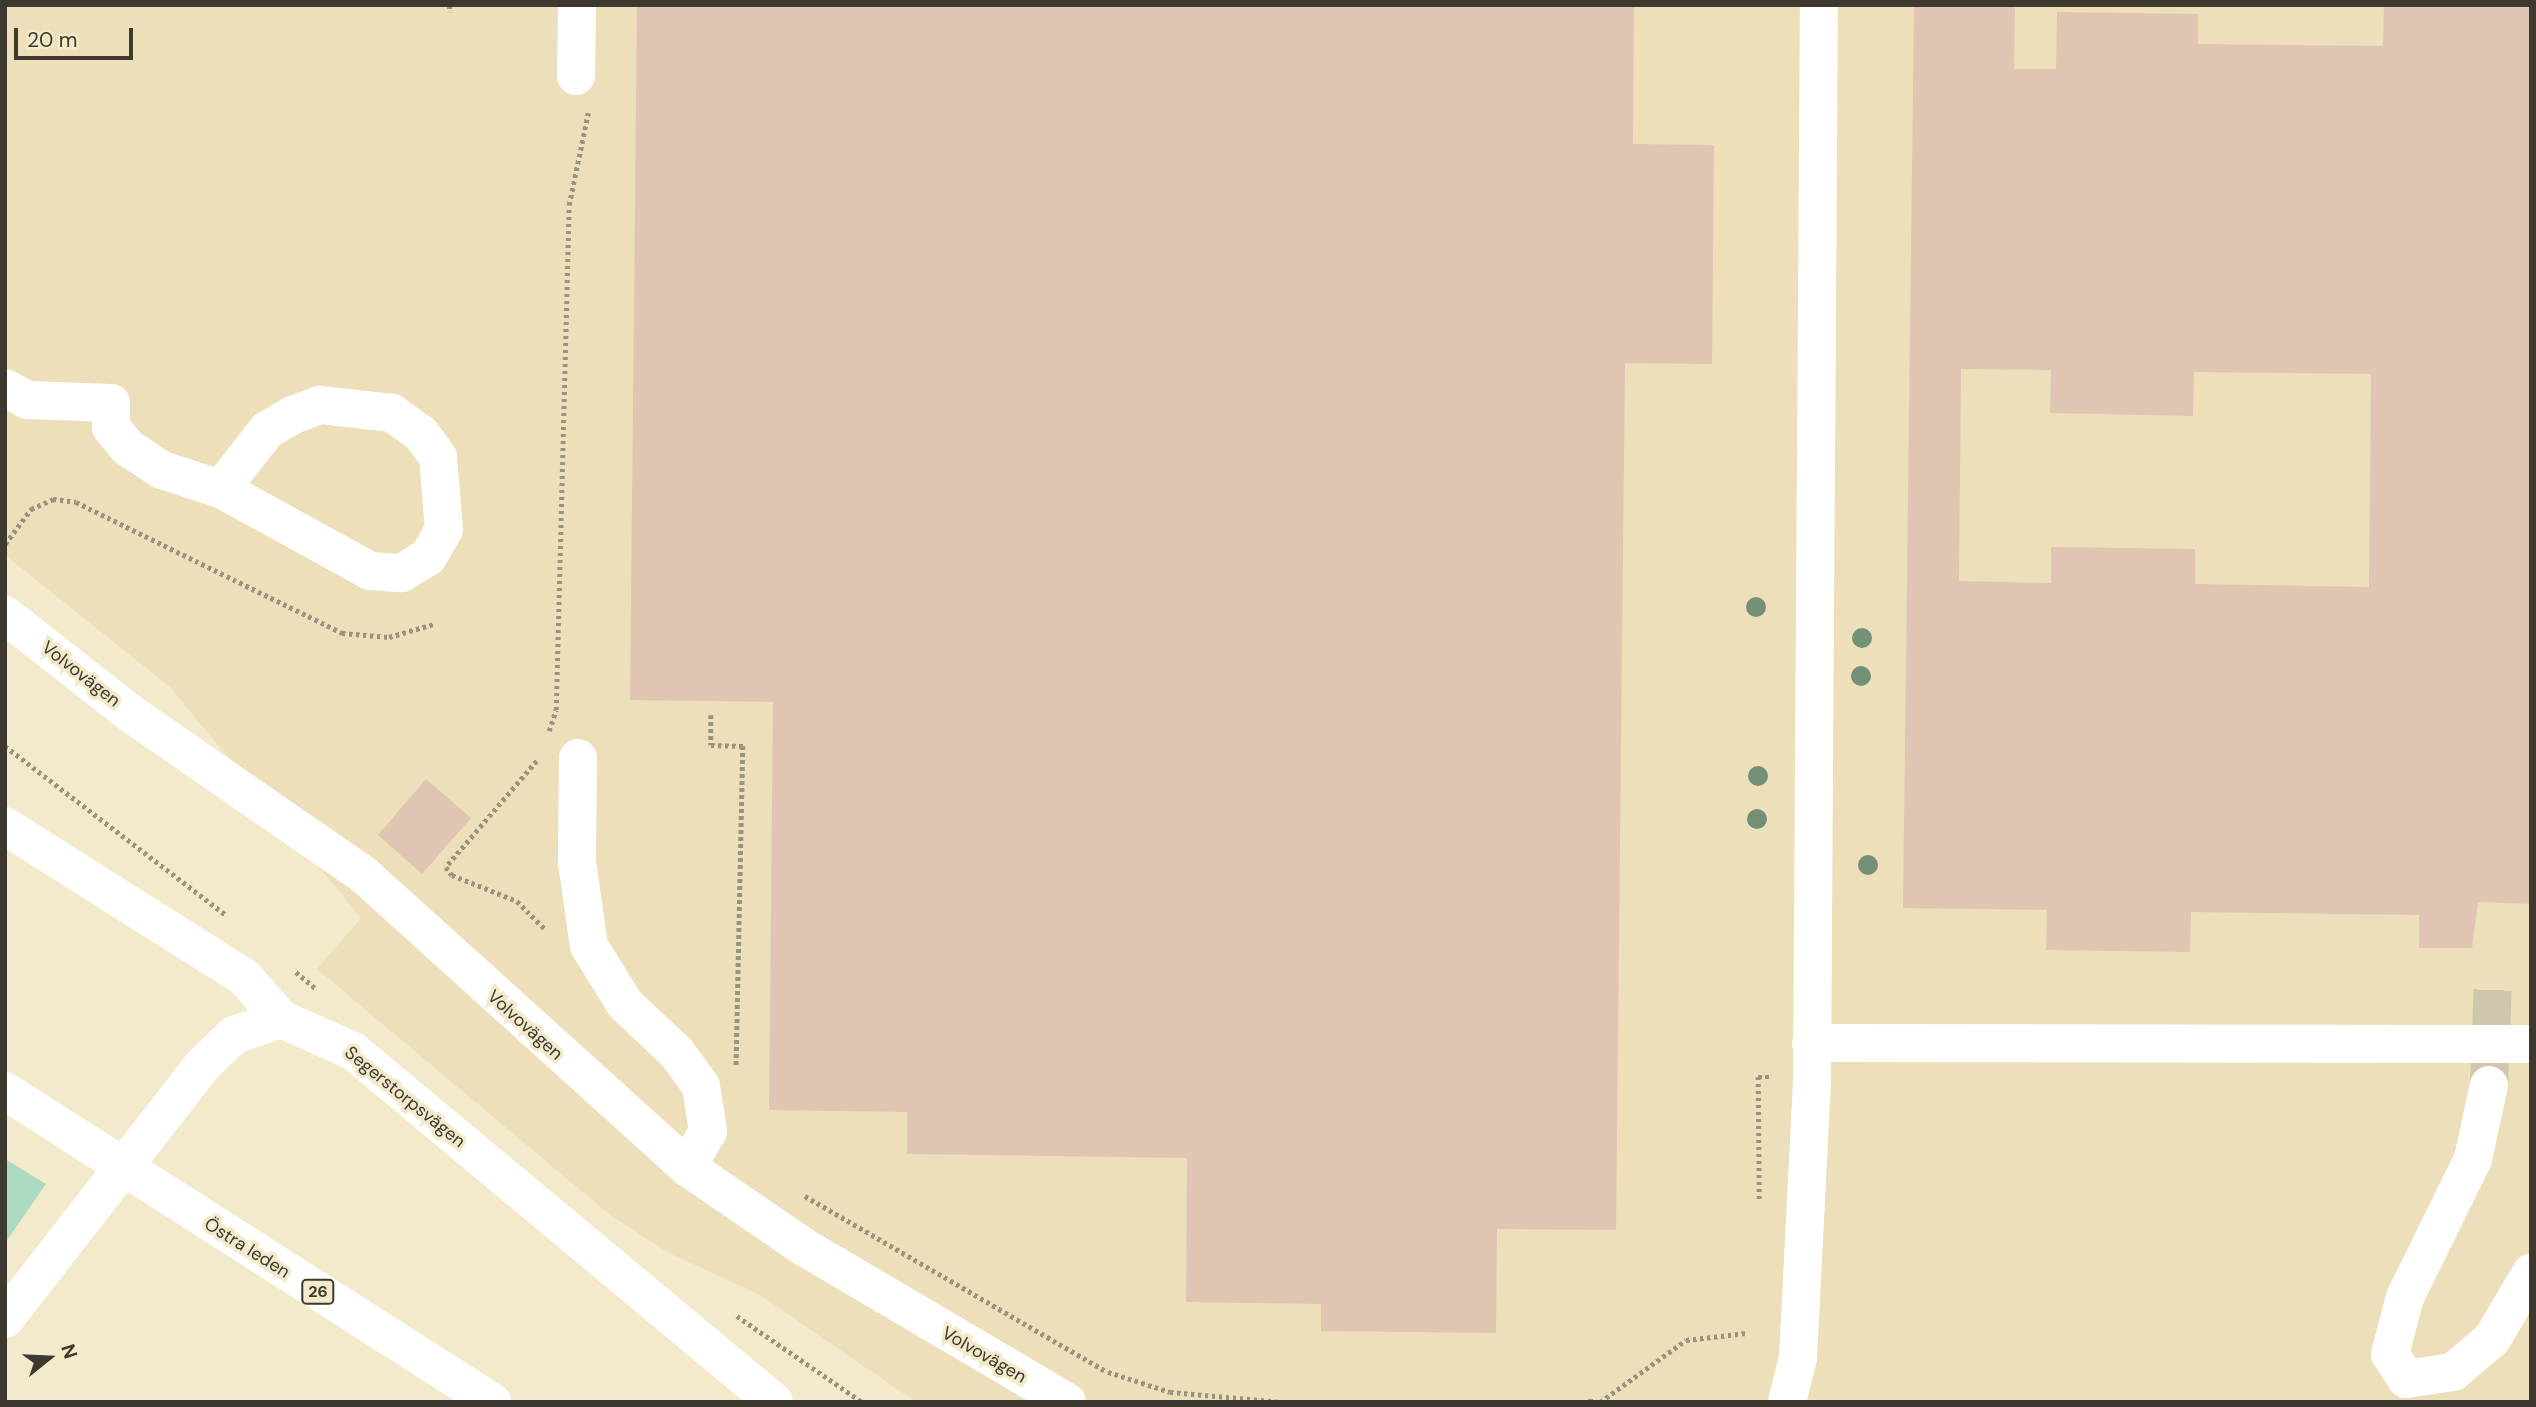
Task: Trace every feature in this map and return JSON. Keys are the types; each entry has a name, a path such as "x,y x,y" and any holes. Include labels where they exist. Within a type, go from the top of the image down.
{"main road":[{"path":"577,5 583,88"},
{"path":"1787,1402 1798,1358 1811,1043 1819,5"},
{"path":"5,388 28,400 111,404 111,427 127,447 162,470 221,489 370,571 402,573 428,557 444,529 438,457 421,434 392,413 319,405 293,415 267,430 221,489"},
{"name":"Volvovägen","path":"5,615 130,713 364,875 687,1167 804,1247 1067,1402"},
{"path":"561,752 589,946 625,1004 677,1053 701,1086 708,1130 687,1167"},
{"path":"5,826 244,977 281,1018 234,1035 202,1066 12,1310"},
{"name":"Segerstorpsvägen","path":"281,1018 353,1051 774,1402"},
{"path":"1811,1043 2531,1044"},
{"path":"2489,1085 2473,1159 2405,1297 2390,1354 2406,1379 2453,1372 2493,1339 2531,1273"},
{"name":"Östra leden","path":"5,1091 492,1402"}],"path":[{"path":"450,5 450,12"},
{"path":"548,734 556,710 569,205 583,88"},
{"path":"5,544 31,509 53,499 76,502 342,633 389,637 434,624"},
{"path":"711,715 710,745 743,747 736,1080"},
{"path":"5,746 235,922"},
{"path":"548,933 517,901 452,875 446,867 539,759 561,752"},
{"path":"1759,1199 1758,1077 1769,1077"},
{"path":"799,1192 1108,1372 1170,1392 1281,1402"},
{"path":"1600,1402 1686,1339 1747,1333"}],"shaded area":[{"path":"5,5 2531,5 2531,1402 916,1402 760,1295 667,1252 609,1214 317,969 361,918 170,687 5,555"}],"green space":[{"path":"5,1159 46,1184 5,1243"}],"building":[{"path":"637,5 1634,5 1633,144 1714,145 1712,364 1625,363 1616,1230 1497,1229 1496,1333 1321,1331 1321,1304 1186,1302 1187,1158 907,1154 907,1112 769,1110 773,702 630,700"},
{"path":"1914,5 2015,5 2014,69 2056,69 2057,12 2198,14 2198,44 2383,46 2384,5 2531,5 2531,904 2478,902 2472,948 2419,948 2419,915 2191,912 2190,952 2046,950 2047,910 1903,908","holes":["1961,369 2051,370 2050,413 2193,416 2194,372 2371,374 2369,587 2195,584 2195,549 2051,547 2051,583 1959,581"]},
{"path":"426,779 471,818 422,874 378,835"}],"tunnel":[{"path":"2489,1085 2493,980"}]}
